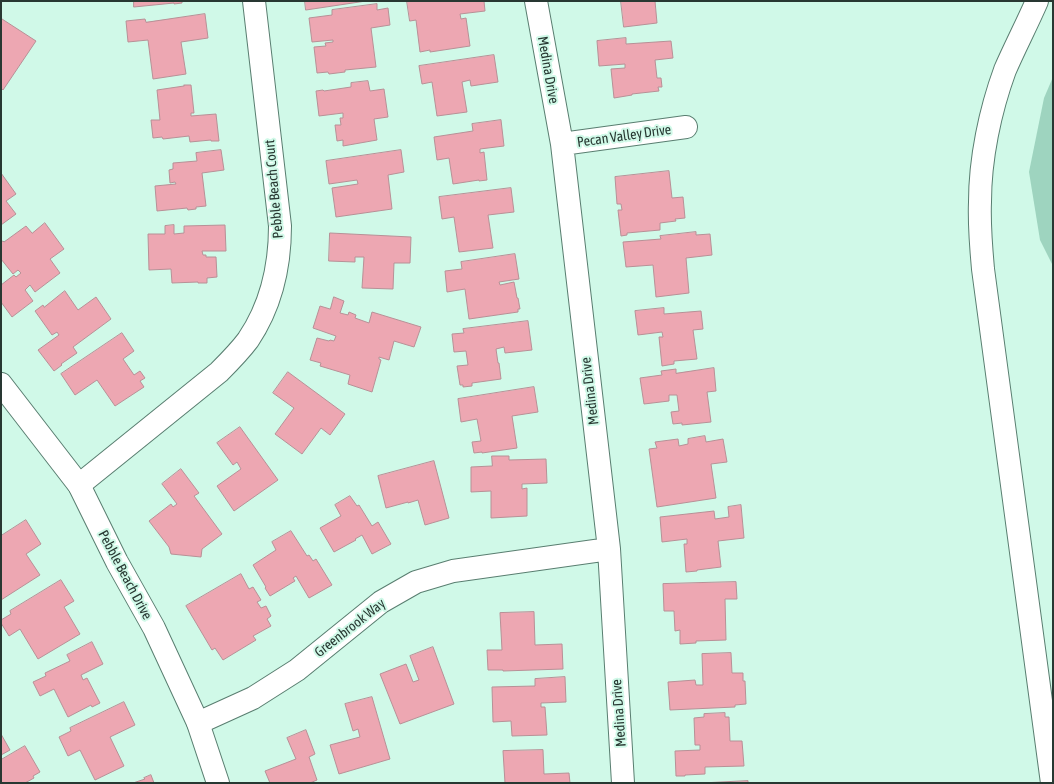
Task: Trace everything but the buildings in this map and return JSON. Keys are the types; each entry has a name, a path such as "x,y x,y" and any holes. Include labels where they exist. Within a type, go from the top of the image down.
{"street":[{"name":"Pebble Beach Court","path":"79,485 219,372 248,340 268,301 278,263 280,226 254,1"},
{"name":"Medina Drive","path":"536,1 562,144 609,549 623,783"},
{"path":"1037,1 1017,42 995,102 982,166 980,235 983,269 1052,783"},
{"name":"Pecan Valley Drive","path":"562,144 686,127"},
{"name":"Pebble Beach Drive","path":"1,384 79,485 118,562 154,628 198,723 218,783"},
{"name":"Greenbrook Way","path":"198,723 253,698 297,670 381,602 416,582 453,571 609,549"}],"green space":[{"path":"1053,77 1053,266 1040,240 1029,172 1044,98"}]}
